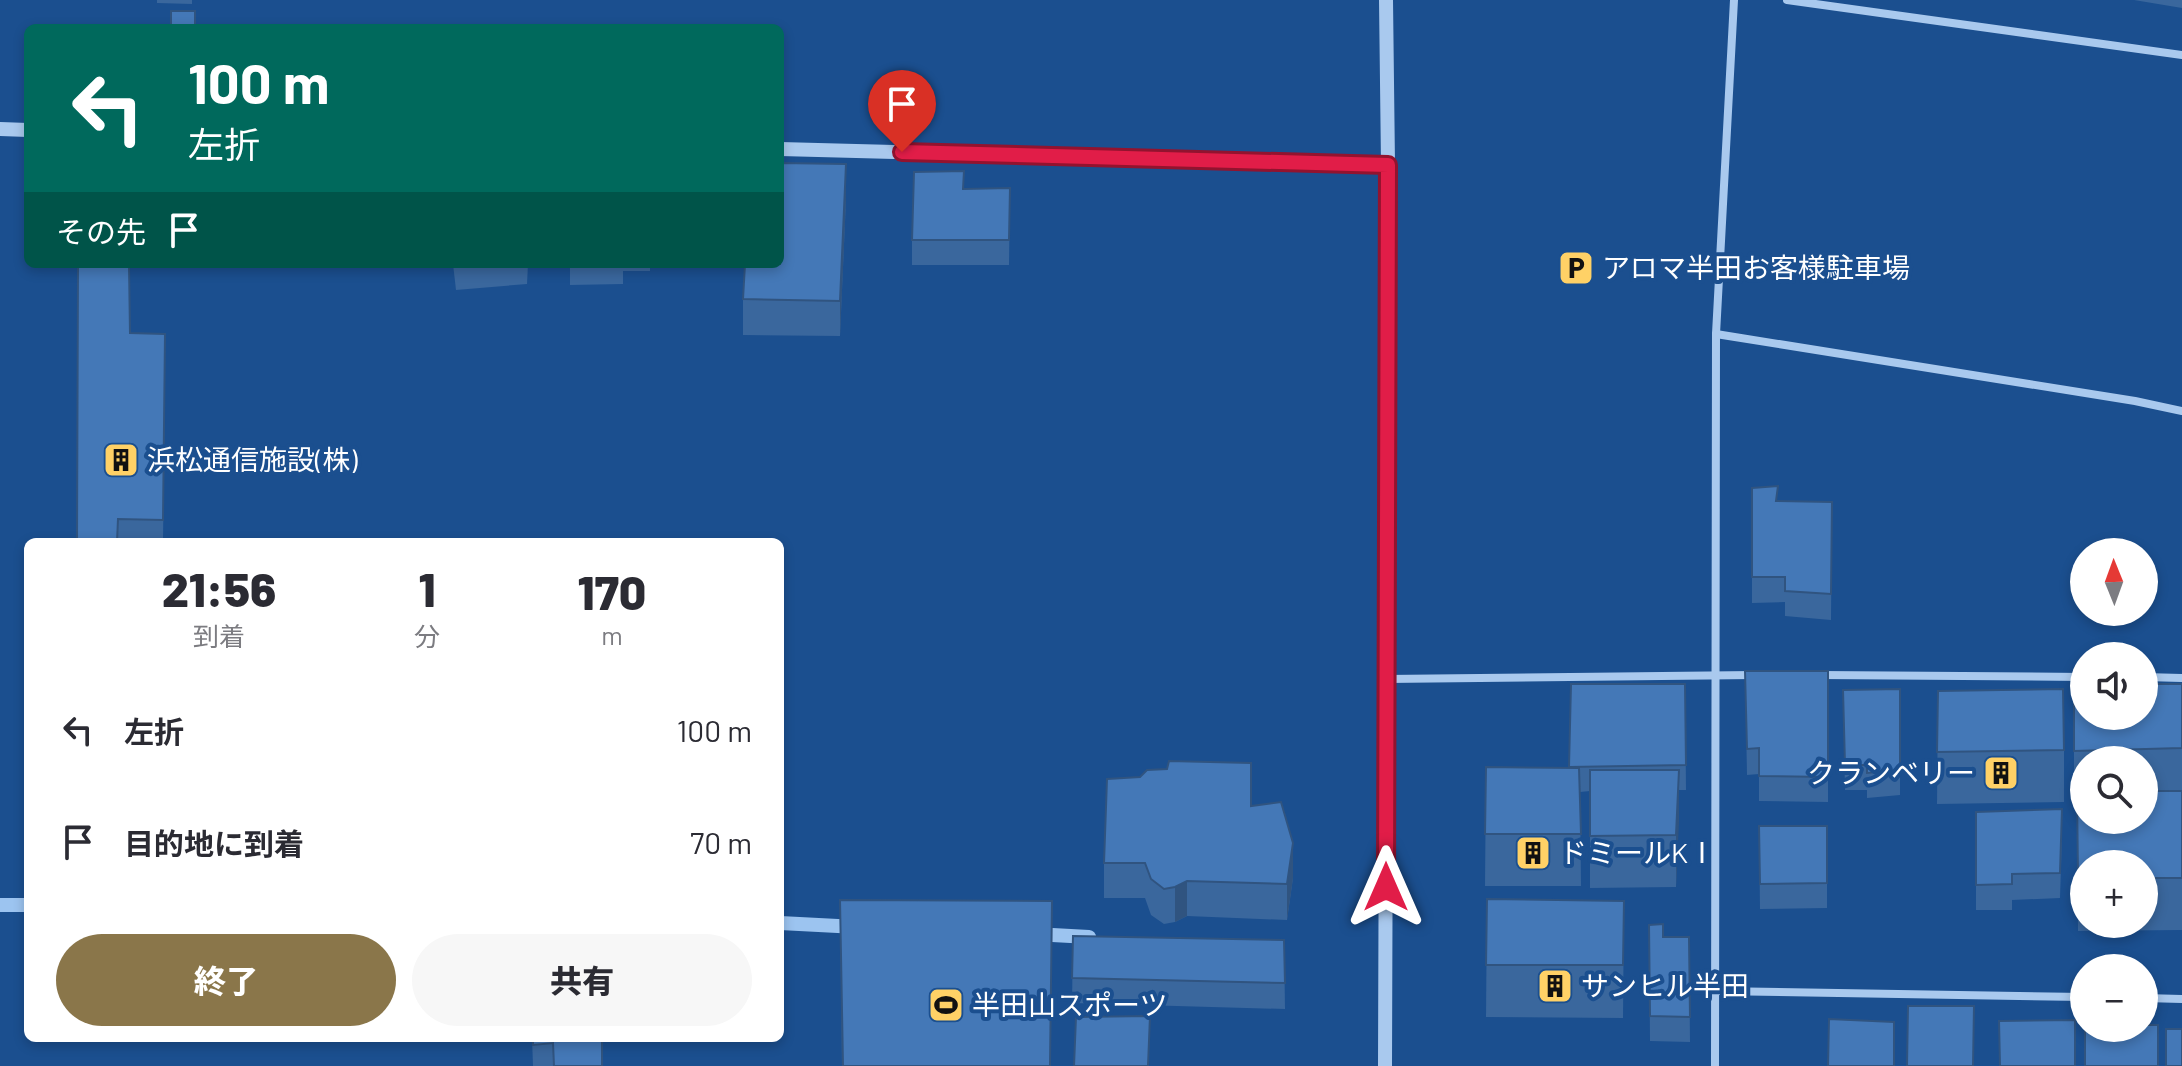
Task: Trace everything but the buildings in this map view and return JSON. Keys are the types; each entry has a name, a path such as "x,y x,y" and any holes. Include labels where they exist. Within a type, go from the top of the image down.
{"street":[{"path":"1385,1066 1386,0"},
{"path":"1715,1066 1716,334 1734,0"},
{"path":"1787,0 2182,55"},
{"path":"0,129 24,130"},
{"path":"784,149 1388,165"},
{"path":"1716,334 2182,411"},
{"path":"1386,679 1761,675"},
{"path":"1807,675 2070,677"},
{"path":"2158,677 2182,678"},
{"path":"1715,991 2070,997"},
{"path":"2158,998 2182,999"}],"waterway":[{"path":"0,905 24,905"},
{"path":"784,923 857,927"},
{"path":"1034,934 1089,937"}],"place":[{"name":"アロマ半田お客様駐車場","path":"1576,268"},
{"name":"浜松通信施設(株)","path":"121,460"},
{"name":"クランベリー","path":"2001,773"},
{"name":"ドミールKⅠ","path":"1533,853"},
{"name":"サンヒル半田","path":"1555,986"},
{"name":"半田山スポーツ","path":"946,1005"}],"route":[{"path":"902,152 1388,165 1386,887"}]}
